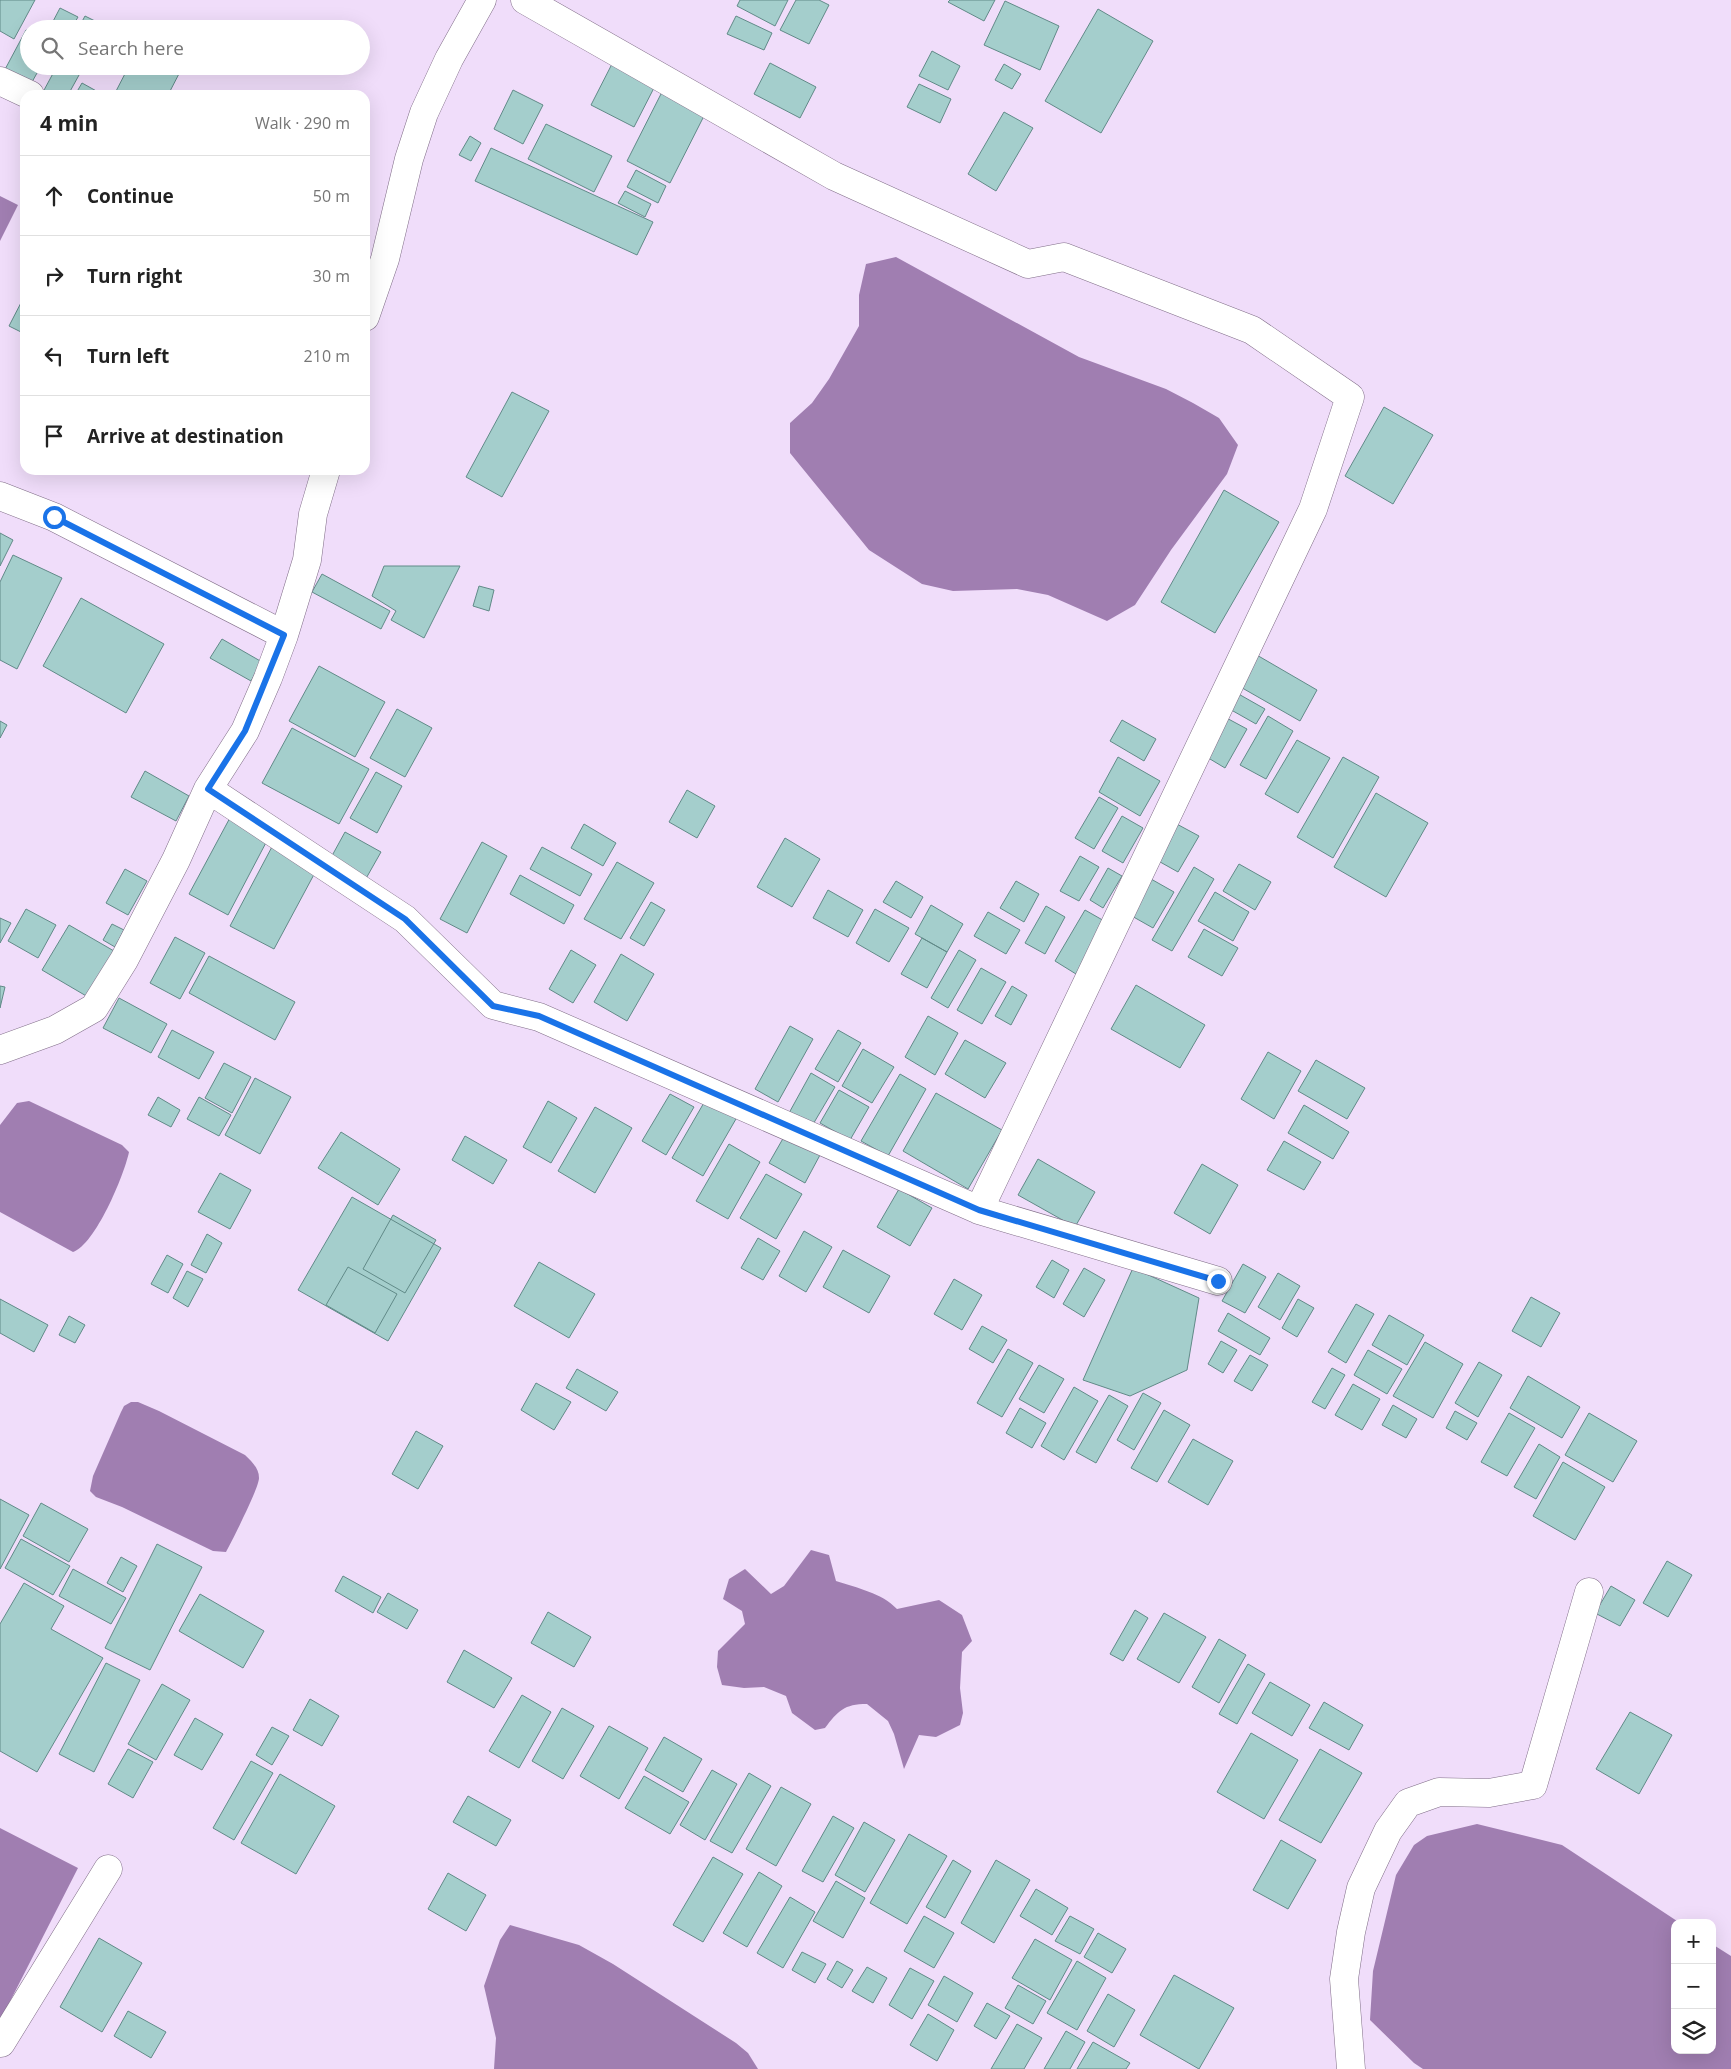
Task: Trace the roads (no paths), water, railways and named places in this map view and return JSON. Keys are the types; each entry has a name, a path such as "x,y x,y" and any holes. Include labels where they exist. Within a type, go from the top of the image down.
{"street":[{"path":"370,286 375,255 424,114 449,59 482,0"},
{"path":"525,0 834,176 1028,264 1064,257 1252,330 1350,397 1313,509 979,1210"},
{"path":"0,81 20,90"},
{"path":"0,1050 55,1030 94,1008 124,960 188,836 208,789 245,731 284,635 307,560 313,514 325,475"},
{"path":"0,496 54,517 284,635"},
{"path":"208,789 405,919 493,1006 539,1016 979,1210 1218,1281"},
{"path":"1351,2069 1344,1979 1351,1932 1361,1888 1388,1831 1408,1803 1439,1792 1488,1793 1532,1785 1589,1592"},
{"path":"0,2043 108,1869"}]}
